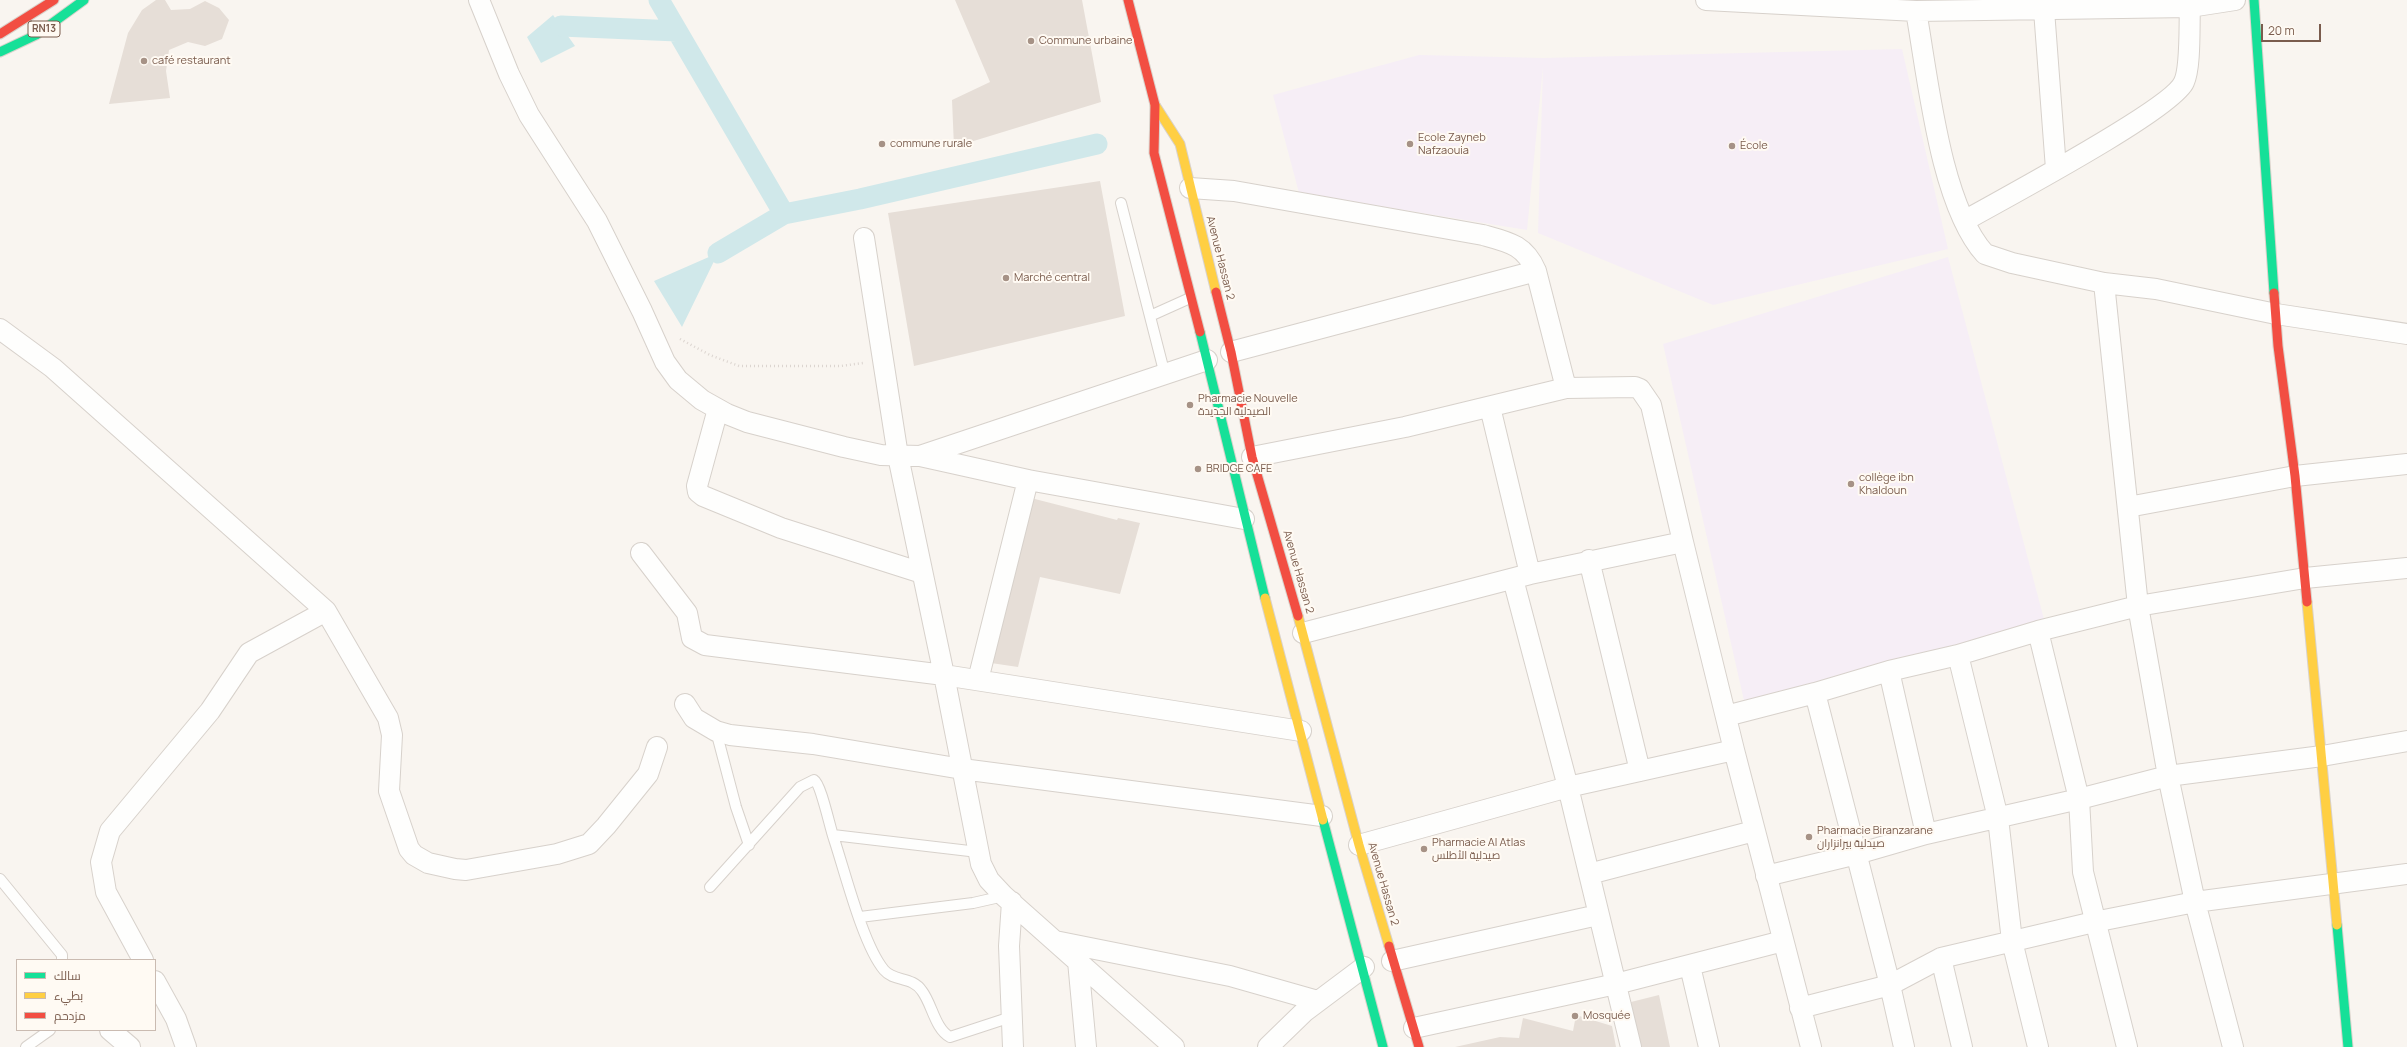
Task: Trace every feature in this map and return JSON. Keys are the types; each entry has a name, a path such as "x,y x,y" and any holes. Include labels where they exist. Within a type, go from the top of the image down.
{"main road":[{"name":"RN13","path":"0,34 54,0"},
{"name":"RN13","path":"0,52 36,35 84,0"},
{"name":"Avenue Hassan 2","path":"1128,0 1155,105 1154,153 1207,360 1244,519 1301,731 1322,816 1364,967 1383,1047"},
{"path":"2254,0 2278,346 2295,476 2322,756 2331,883 2348,1047"},
{"name":"Avenue Hassan 2","path":"1155,105 1180,144 1231,352 1252,457 1303,633 1359,845 1392,961 1414,1028 1418,1047"}],"street":[{"path":"478,0 508,74 529,116 597,221 642,311 665,362 689,391 718,409 747,422 881,455 920,456 1028,480 1244,519"},
{"path":"1706,0 1812,2 1916,11 1994,5 2044,10 2064,5 2161,4 2190,7 2235,0"},
{"path":"1964,221 2056,169 2162,105 2180,89 2186,77 2190,7"},
{"path":"2044,10 2056,169"},
{"path":"1916,11 1937,131 1954,196 1964,221 1979,247 1992,258 2104,283 2156,289 2276,314 2407,334"},
{"path":"1190,188 1234,191 1483,235 1514,244 1530,258 1536,271 1566,388"},
{"path":"864,238 898,456 944,675 981,864 989,880 1008,899 1174,1047"},
{"path":"1231,352 1536,271"},
{"path":"2104,283 2138,606 2168,776 2195,902 2233,1047"},
{"path":"0,329 53,368 326,611 388,718 392,735 389,791 409,849 414,855 428,863 466,870 564,853 589,844 606,826 648,774 657,747"},
{"path":"920,456 1207,360"},
{"path":"1252,457 1405,427 1566,388 1635,387 1646,396 1651,405 1754,831 1811,1047"},
{"path":"1490,406 1522,576 1568,787 1631,1047"},
{"path":"718,409 698,480 698,492 703,496 781,528 922,573"},
{"path":"2128,507 2295,476 2407,464"},
{"path":"978,680 1028,480"},
{"path":"1303,633 1522,576 1590,560 1683,542"},
{"path":"640,553 687,612 690,623 690,635 699,643 944,675 1301,731"},
{"path":"1590,560 1640,771"},
{"path":"1726,716 1815,693 1889,671 1958,655 2038,631 2138,606 2305,578 2407,568"},
{"path":"142,959 106,892 101,862 110,831 210,711 249,653 326,611"},
{"path":"2038,631 2080,799 2083,872 2094,922 2127,1047"},
{"path":"1958,655 1998,818 2012,941 2038,1047"},
{"path":"1889,671 1926,834"},
{"path":"1815,693 1890,985 1904,1047"},
{"path":"685,704 694,718 716,731 730,734 813,744 962,769 1322,816"},
{"path":"1766,876 1857,854 1926,834 2080,799 2168,776 2322,756 2407,741"},
{"path":"1359,845 1568,787 1734,750"},
{"path":"1589,874 1754,831"},
{"path":"1800,1008 1890,985 1941,958 2094,922 2195,902 2407,874"},
{"path":"1008,899 1013,1047"},
{"path":"1392,961 1598,915"},
{"path":"1055,941 1230,976 1318,1001"},
{"path":"1414,1028 1616,984 1783,941"},
{"path":"1941,958 1962,1047"},
{"path":"1078,961 1086,1047"},
{"path":"1690,966 1709,1047"},
{"path":"1268,1047 1318,1001 1364,967"},
{"path":"156,983 176,1019 186,1047"},
{"path":"111,1031 130,1047"}],"lane":[{"path":"1121,203 1165,375"},
{"path":"1150,316 1190,298"},
{"path":"716,731 736,807 748,845"},
{"path":"710,887 800,787 814,780 821,787 825,812 860,917 874,954 884,970 894,977 916,983 950,1037 1011,1017"},
{"path":"833,835 978,852"},
{"path":"0,879 62,955 62,959"},
{"path":"860,917 1008,899"},
{"path":"26,1047 49,1031"}],"path":[{"path":"680,339 710,355 739,366 841,366 883,361"}],"shaded area":[{"name":"École","path":"1902,49 1948,249 1713,305 1538,233 1543,67 1527,230 1299,193 1273,95 1419,55 1543,58"},
{"name":"collège ibn Khaldoun","path":"1948,257 2045,623 1745,705 1663,344"}],"water":[{"path":"553,15 575,46 541,63 527,37"},
{"path":"718,253 682,327 654,281"}],"building":[{"name":"café restaurant","path":"156,0 165,0 171,10 190,9 205,1 219,8 229,20 222,39 205,46 188,42 169,50 166,71 170,98 109,104 128,33 142,10"},
{"name":"Commune urbaine","path":"955,0 1082,0 1101,102 954,147 952,100 990,82"},
{"path":"1100,181 1125,316 914,366 888,213"},
{"path":"1031,498 1117,520 1118,518 1140,523 1120,594 1040,577 1018,667 991,663"},
{"path":"1659,995 1670,1047 1641,1047 1631,1002"},
{"path":"1576,1015 1612,1026 1616,1047 1455,1047 1500,1037 1519,1038 1523,1018 1573,1031"}],"waterway":[{"path":"659,0 784,214"},
{"path":"561,26 677,31"},
{"path":"718,253 784,214 860,199 1097,144"}],"traffic: fast":[{"path":"0,52 36,35 84,0"},
{"path":"2254,0 2274,293"},
{"path":"1200,332 1265,598"},
{"path":"1323,820 1383,1047"},
{"path":"2337,925 2348,1047"}],"traffic: slow":[{"path":"1155,105 1180,144 1216,292"},
{"path":"1265,598 1323,820"},
{"path":"2307,602 2337,925"},
{"path":"1298,616 1359,845 1389,946"}],"traffic: jam":[{"path":"0,34 54,0"},
{"path":"1128,0 1155,105 1154,153 1200,332"},
{"path":"1216,292 1231,352 1252,457 1298,616"},
{"path":"2274,293 2278,346 2295,476 2307,602"},
{"path":"1389,946 1419,1047"}],"place":[{"name":"Commune urbaine","path":"1031,41"},
{"name":"café restaurant","path":"144,61"},
{"name":"commune rurale","path":"882,144"},
{"name":"Ecole Zayneb Nafzaouia","path":"1410,144"},
{"name":"École","path":"1732,146"},
{"name":"Marché central","path":"1006,278"},
{"name":"Pharmacie Nouvelle الصيدلية الجديدة","path":"1190,405"},
{"name":"BRIDGE CAFE","path":"1198,469"},
{"name":"collège ibn Khaldoun","path":"1851,484"},
{"name":"Pharmacie Biranzarane صيدلية بيرانزاران","path":"1809,837"},
{"name":"Pharmacie Al Atlas صيدلية الأطلس","path":"1424,849"},
{"name":"Mosquée","path":"1575,1016"}]}
